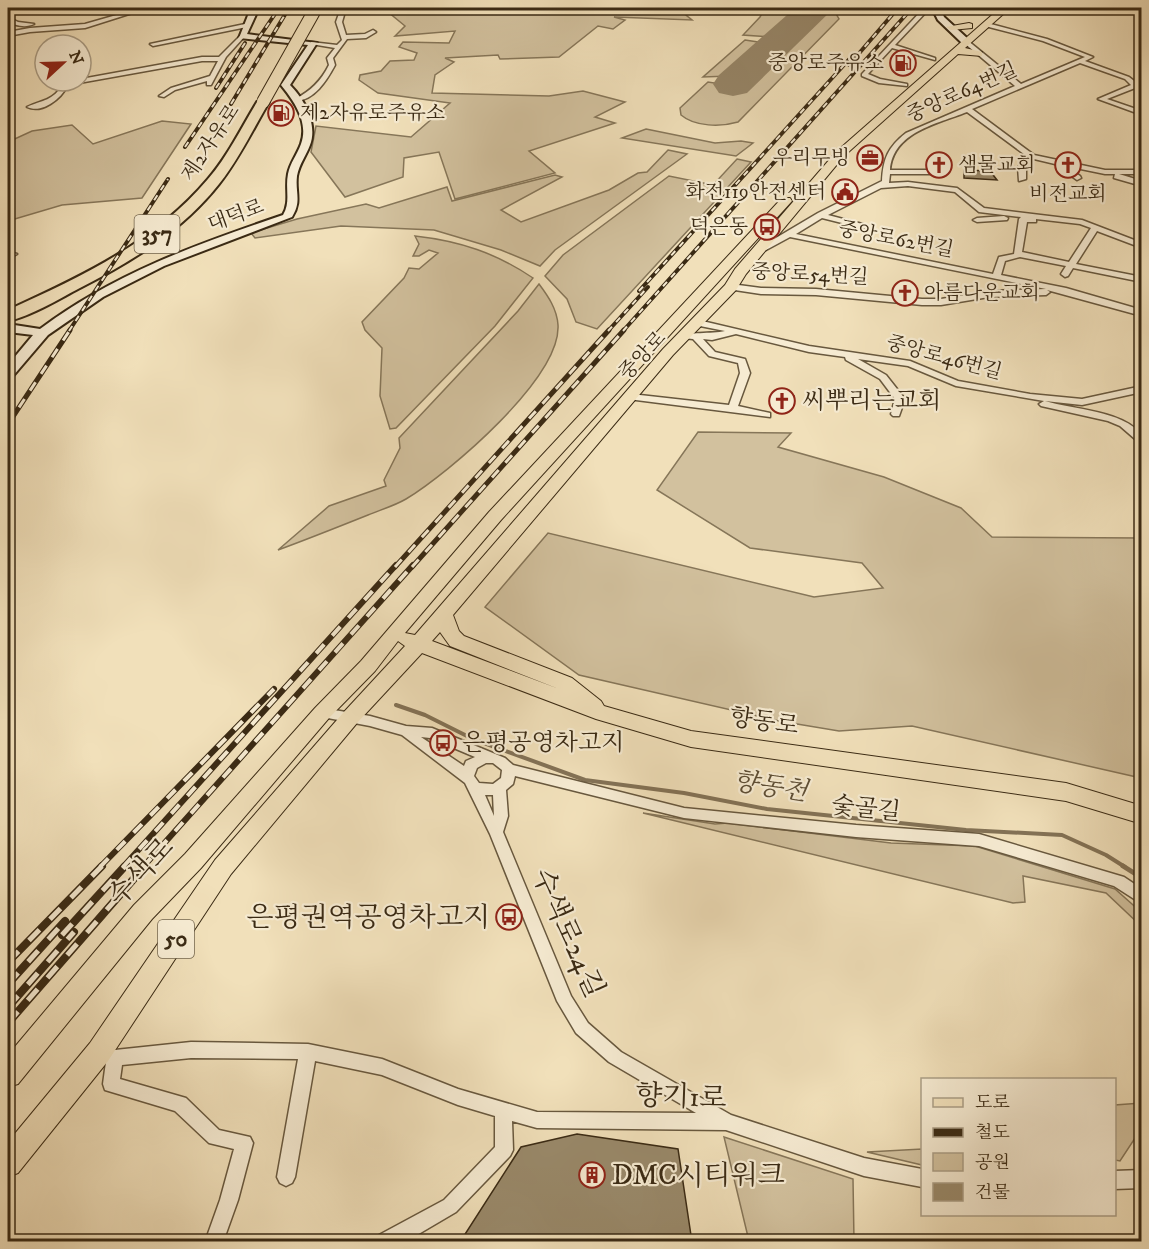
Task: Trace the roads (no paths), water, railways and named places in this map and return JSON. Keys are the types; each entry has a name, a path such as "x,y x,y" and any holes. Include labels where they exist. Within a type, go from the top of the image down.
{"highway":[{"name":"제2자유로","path":"8,315 88,278 137,248 172,223 216,179 305,8"},
{"name":"제2자유로","path":"8,306 102,260 169,213 202,177 259,99 316,8"}],"main road":[{"name":"중앙로","path":"322,713 368,666 495,516 822,162 990,8"},
{"name":"중앙로","path":"961,33 987,25 1005,8"},
{"name":"중앙로","path":"358,709 390,677 631,397 691,337 698,322 731,287 740,272 763,248 840,154 953,52 961,33"},
{"path":"953,52 964,51 979,54"},
{"path":"443,613 446,626 453,639 565,683 603,714"},
{"name":"향동로","path":"392,635 603,714 691,739 1066,792 1142,815"},
{"name":"50","path":"8,1163 107,1055 155,972 223,867 358,709"},
{"name":"수색로","path":"8,1075 143,912 193,861 322,713"}],"street":[{"path":"8,10 26,8"},
{"path":"79,8 103,8"},
{"path":"8,34 85,26 145,8"},
{"path":"162,96 173,88 211,80 222,59 244,31 255,8"},
{"path":"297,100 312,93 326,78 332,65 330,58 345,40 339,22 343,8"},
{"path":"905,85 879,81 864,75 927,8"},
{"path":"936,8 941,18 961,33 979,54 1019,86"},
{"path":"8,19 18,24 50,24 67,28"},
{"name":"중앙로64번길","path":"879,186 886,182 887,156 894,145 908,134 1090,57 1048,41 987,25"},
{"path":"153,44 244,31 337,47"},
{"path":"344,37 366,36 373,32"},
{"name":"대덕로","path":"8,373 42,333 70,312 175,258 287,217 294,206 290,188 296,162 307,139 306,120 297,100 285,85 313,44"},
{"path":"891,46 933,59"},
{"path":"30,106 42,105 61,94 66,84 202,59 222,59"},
{"path":"1079,62 1125,77 1142,91"},
{"path":"1134,86 1101,99 1142,112"},
{"path":"966,108 1032,157 1105,172 1142,184"},
{"path":"1022,179 1022,167 1032,157"},
{"path":"1058,161 1077,178"},
{"path":"886,172 936,172"},
{"path":"1105,172 1142,172"},
{"path":"763,248 790,236 821,215 879,186 908,184 957,190 982,210 1082,222 1142,246"},
{"path":"821,215 838,221 850,221 867,228"},
{"path":"996,277 1002,260 1016,257 1018,254 1023,219"},
{"name":"중앙로62번길","path":"977,220 1023,219 1060,223 1066,220"},
{"path":"1065,274 1074,264 1095,228"},
{"name":"중앙로62번길","path":"790,236 1066,291 1142,313"},
{"path":"1018,254 1142,280"},
{"name":"중앙로54번길","path":"731,287 941,302 990,294 1066,291"},
{"path":"698,322 736,331"},
{"path":"8,328 42,333"},
{"name":"중앙로46번길","path":"691,337 736,331 809,349 910,364 956,383 1030,397 1082,402 1142,389"},
{"path":"691,337 712,354 742,361 745,373 733,408"},
{"name":"중앙로46번길","path":"849,354 849,358 883,377 889,384 900,399 896,414"},
{"name":"중앙로","path":"631,397 733,408 767,415"},
{"name":"중앙로46번길","path":"1030,397 1048,406 1099,416 1136,432 1142,442"},
{"path":"322,713 358,709 406,731 432,733 505,763 509,769 508,780 499,788 482,790 417,742 406,731"},
{"path":"470,781 467,770 476,761 491,758"},
{"name":"숯골길","path":"509,769 684,813 856,831 979,840 1119,881 1142,898"},
{"name":"수색로24길","path":"470,781 486,818 496,832 565,1001 582,1028 615,1057 726,1122"},
{"name":"수색로24길","path":"496,832 501,816 499,788"},
{"path":"214,1242 229,1200 244,1143 215,1137 180,1104 111,1084 107,1055 191,1050 308,1052 382,1067 503,1112 504,1150 476,1182 450,1206 386,1242"},
{"path":"286,1177 308,1052"},
{"name":"향기1로","path":"503,1112 537,1120 726,1122 864,1167 921,1178"},
{"path":"1116,1180 1142,1179"}],"waterway":[{"name":"향동천","path":"396,705 425,715 473,739 585,780 684,793 767,809 966,830 1062,835 1106,855 1125,867"},
{"name":"향동천","path":"1123,866 1142,878"}],"railway":[{"path":"185,147 279,8"},
{"path":"231,104 289,8"},
{"path":"849,65 898,8"},
{"path":"623,331 912,8"},
{"path":"216,88 245,43"},
{"path":"639,291 853,55"},
{"path":"69,331 168,179"},
{"path":"608,331 648,287"},
{"path":"8,424 70,330"},
{"path":"395,567 609,330"},
{"path":"412,567 624,330"},
{"path":"123,867 396,565"},
{"path":"143,867 413,565"},
{"path":"100,867 274,689"},
{"path":"8,962 102,866"},
{"path":"62,935 125,866"},
{"path":"8,1023 145,866"},
{"path":"8,984 65,921"},
{"path":"8,1007 74,932"}],"place":[{"name":"중앙로주유소","path":"903,63"},
{"name":"제2자유로주유소","path":"281,113"},
{"name":"우리무빙","path":"870,158"},
{"name":"샘물교회","path":"939,165"},
{"name":"비전교회","path":"1068,165"},
{"name":"화전119안전센터","path":"845,192"},
{"name":"덕은동","path":"767,227"},
{"name":"아름다운교회","path":"905,293"},
{"name":"씨뿌리는교회","path":"782,401"},
{"name":"은평공영차고지","path":"443,743"},
{"name":"은평권역공영차고지","path":"509,917"},
{"name":"DMC시티워크","path":"592,1175"}]}
